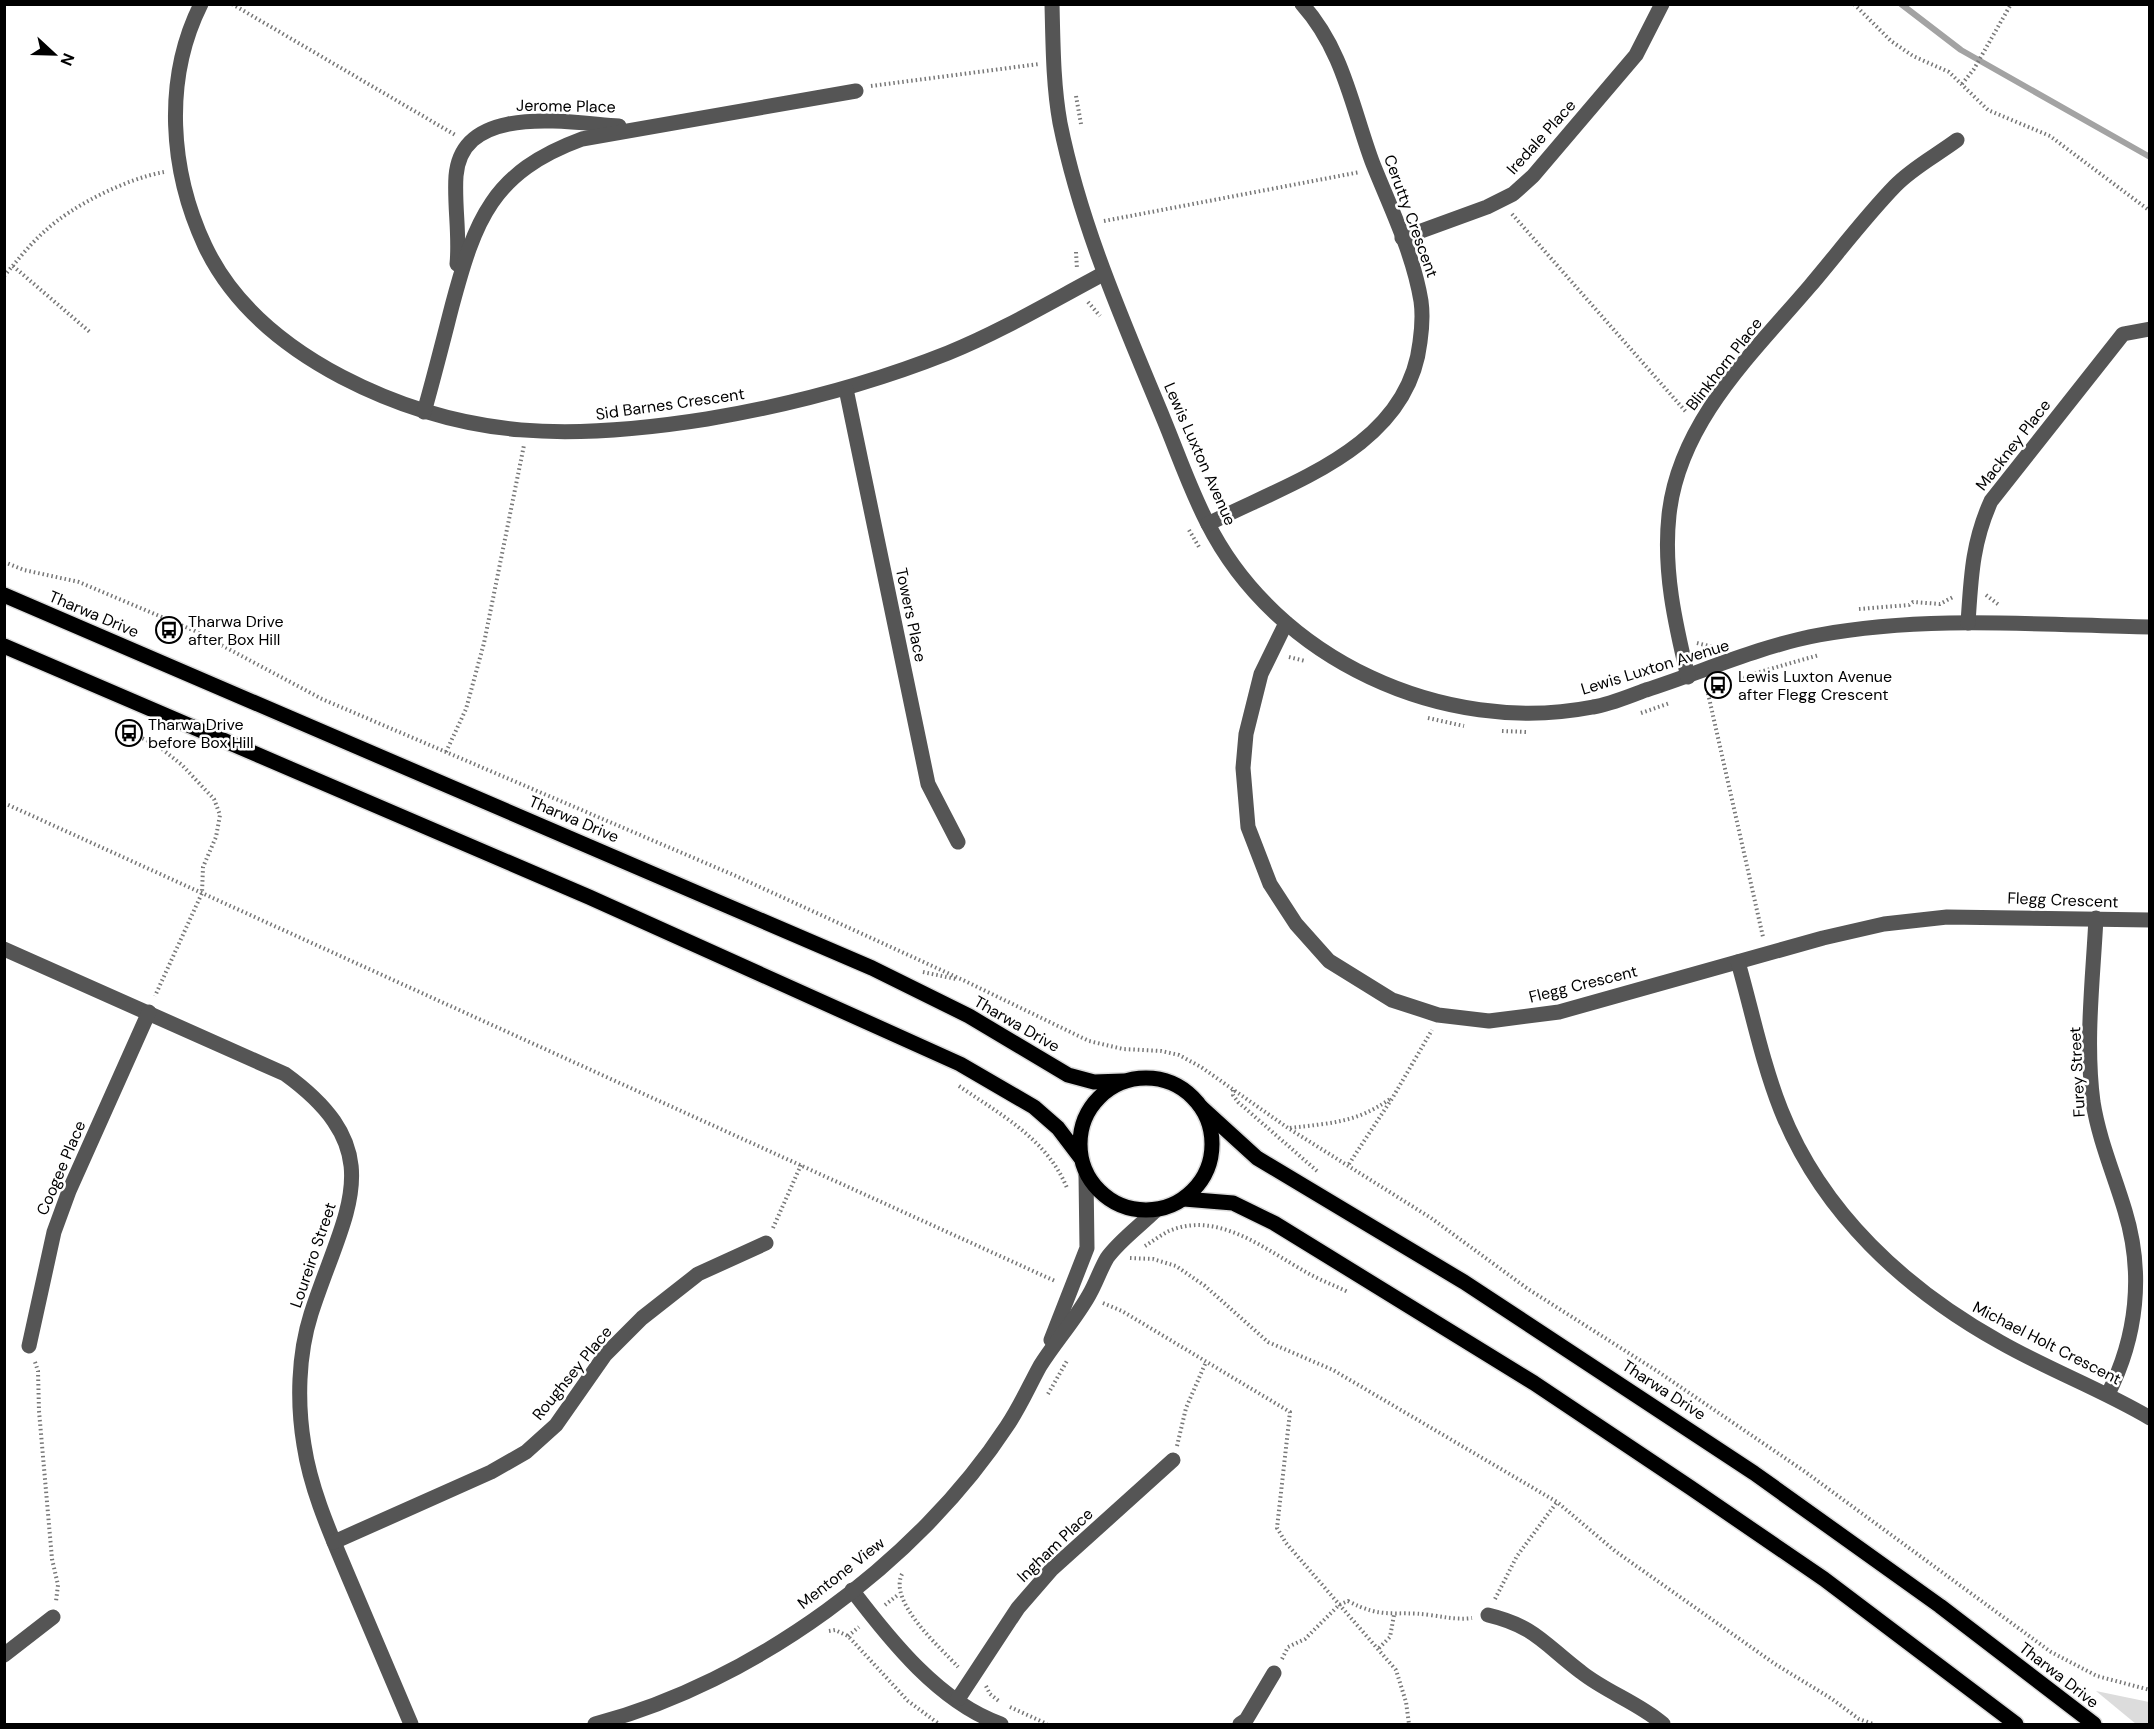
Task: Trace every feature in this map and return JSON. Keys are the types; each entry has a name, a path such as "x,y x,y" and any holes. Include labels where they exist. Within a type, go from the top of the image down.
{"main road":[{"name":"Tharwa Drive","path":"4,595 872,968 969,1016 1068,1075 1094,1082 1123,1081"},
{"path":"4,646 590,897 960,1064 1034,1107 1058,1128 1080,1158 1086,1174 1098,1191 1115,1204 1135,1210 1156,1210 1184,1199 1199,1184 1209,1166 1212,1146 1210,1125 1201,1107 1186,1091 1166,1080 1144,1077 1123,1081 1103,1093 1087,1112 1080,1134 1080,1158"},
{"name":"Tharwa Drive","path":"1201,1107 1257,1158 1464,1282 1754,1473 1931,1599 2094,1725"},
{"path":"1184,1199 1233,1203 1274,1223 1534,1383 1824,1580 2016,1725"}],"street":[{"name":"Sid Barnes Crescent","path":"201,4 193,20 176,93 176,144 191,216 211,258 249,311 308,359 369,391 424,412 454,420 526,432 574,434 639,430 770,408 846,389 948,353 1012,324 1103,274"},
{"name":"Lewis Luxton Avenue","path":"1052,4 1059,118 1077,196 1103,274 1208,524 1240,573 1286,623 1344,664 1392,687 1442,703 1494,712 1546,713 1596,707 1816,636 1880,625 1968,623 2150,627"},
{"name":"Cerutty Crescent","path":"1208,524 1345,454 1383,424 1404,393 1418,359 1422,321 1412,264 1328,37 1302,4"},
{"name":"Iredale Place","path":"1402,238 1503,199 1513,194 1533,176 1636,55 1662,4"},
{"name":"Jerome Place","path":"424,412 470,241 498,192 527,166 562,146 582,139 856,91"},
{"name":"Jerome Place","path":"448,323 458,256 456,174 463,153 477,136 498,125 522,120 624,126 671,122"},
{"name":"Blinkhorn Place","path":"1688,676 1673,614 1667,564 1669,514 1681,465 1701,421 1730,380 1896,185 1957,140"},
{"name":"Mackney Place","path":"1968,623 1972,558 1978,528 1990,501 2122,334 2150,329"},
{"name":"Towers Place","path":"846,389 928,784 958,842"},
{"name":"Flegg Crescent","path":"1286,623 1255,692 1246,734 1243,768 1248,826 1260,862 1296,924 1329,961 1392,1000 1438,1015 1489,1021 1559,1011 1884,924 1947,917 2150,920"},
{"name":"Furey Street","path":"2096,918 2091,1053 2093,1098 2101,1143 2131,1235 2136,1283 2132,1329 2119,1373 2108,1394"},
{"name":"Loureiro Street","path":"4,949 285,1074 312,1094 334,1119 348,1147 354,1176 350,1205 311,1316 305,1340 300,1391 303,1443 308,1468 334,1542 411,1725"},
{"name":"Michael Holt Crescent","path":"1738,962 1781,1111 1806,1162 1839,1210 1878,1254 1949,1312 2002,1344 2108,1394 2150,1418"},
{"name":"Coogee Place","path":"29,1346 58,1222 149,1012"},
{"name":"Mentone View","path":"1041,1365 1087,1248 1086,1174"},
{"name":"Mentone View","path":"595,1725 627,1716 690,1690 753,1658 813,1620 917,1534 965,1482 1007,1426 1041,1365 1089,1296 1108,1257 1156,1210"},
{"name":"Roughsey Place","path":"334,1542 491,1472 526,1452 556,1425 605,1356 642,1318 698,1274 766,1243"},
{"name":"Ingham Place","path":"958,1699 1018,1608 1051,1570 1173,1460"},
{"path":"852,1590 926,1677 973,1711 1001,1725"},
{"path":"1488,1615 1514,1621 1536,1634 1581,1673 1663,1725"},
{"path":"4,1654 53,1617"},
{"path":"1240,1725 1246,1720 1274,1673"}],"path":[{"path":"232,4 471,144"},
{"path":"1854,4 1891,41 1913,56 1949,72 1988,110 2050,136 2150,211"},
{"path":"1962,84 1974,69 2011,4"},
{"path":"1035,53 1038,75"},
{"path":"856,91 881,83 1036,64"},
{"path":"1076,93 1082,134"},
{"path":"1104,221 1376,169"},
{"path":"4,276 45,231 73,211 125,183 152,174 180,170"},
{"path":"1503,199 1536,244 1673,400 1692,417 1701,421"},
{"path":"1101,210 1108,232"},
{"path":"1074,246 1082,285 1089,305 1097,311 1104,322"},
{"path":"13,266 91,333"},
{"path":"446,752 466,709 484,643 520,475 526,432"},
{"path":"1209,483 1230,513"},
{"path":"1188,526 1204,554"},
{"path":"1850,611 1880,606 1909,605 1913,602 1940,604 1956,594 1985,595 1999,605 2011,606"},
{"path":"1682,648 1698,643 1710,648 1722,645"},
{"path":"1276,644 1289,657 1311,665"},
{"path":"1735,679 1827,653"},
{"path":"1697,693 1716,686"},
{"path":"1707,689 1767,954"},
{"path":"1639,713 1678,700"},
{"path":"1424,717 1445,724 1467,727"},
{"path":"122,729 157,746 182,765 218,806 220,815 216,837 202,867 202,893 149,1012"},
{"path":"1490,729 1530,732"},
{"path":"4,803 1071,1288"},
{"path":"1348,1164 1393,1097 1438,1015"},
{"path":"954,1083 1020,1128 1042,1147 1058,1167 1070,1199"},
{"path":"1233,1089 1233,1095 1238,1102 1318,1173"},
{"path":"1288,1128 1343,1121 1369,1114 1393,1097"},
{"path":"766,1243 801,1165"},
{"path":"1143,1247 1169,1231 1194,1226 1224,1228 1255,1242 1308,1274 1351,1293"},
{"path":"1135,1253 1126,1258 1153,1259 1176,1266 1205,1286 1268,1342 1333,1370 1557,1502 1615,1551 1775,1664 1832,1699 1859,1719 1873,1725"},
{"path":"1089,1296 1122,1311 1290,1412 1277,1528 1286,1543 1396,1670 1406,1702 1409,1725"},
{"path":"29,1346 38,1371 39,1411 52,1559 58,1585"},
{"path":"1043,1401 1071,1354"},
{"path":"1173,1460 1186,1408 1206,1362"},
{"path":"1274,1673 1288,1647 1305,1639 1339,1605 1348,1601 1368,1612 1394,1615 1428,1614 1458,1620 1488,1615 1500,1586 1557,1502"},
{"path":"902,1573 898,1583 899,1594 915,1619 970,1680 987,1686 997,1700 1047,1725"},
{"path":"1379,1649 1390,1637 1394,1615"},
{"path":"822,1633 834,1630 848,1636 908,1701 939,1725"}],"shaded area":[{"path":"2096,1691 2149,1702 2149,1724 2136,1724"}],"waterway":[{"path":"1901,4 1961,50 2150,157"}],"place":[{"name":"Tharwa Drive after Box Hill","path":"169,630"},
{"name":"Lewis Luxton Avenue after Flegg Crescent","path":"1718,685"},
{"name":"Tharwa Drive before Box Hill","path":"129,733"}]}
